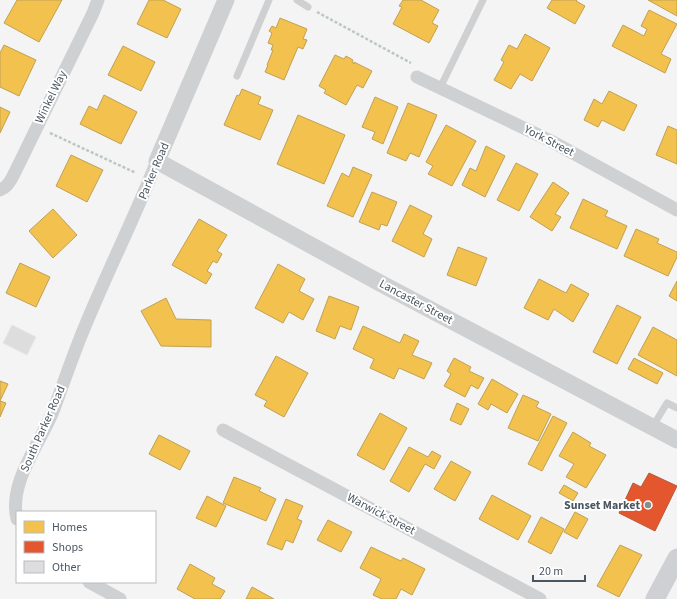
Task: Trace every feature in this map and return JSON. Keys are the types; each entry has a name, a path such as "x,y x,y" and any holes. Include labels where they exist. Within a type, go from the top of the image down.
{"main road":[{"path":"655,599 677,558"}],"street":[{"name":"Winkel Way","path":"0,190 9,184 98,0"},
{"name":"Parker Road","path":"79,341 150,181 157,161 226,0"},
{"name":"York Street","path":"417,77 551,141 677,210"},
{"name":"Lancaster Street","path":"157,161 441,316 653,426 677,440"},
{"name":"South Parker Road","path":"16,512 15,505 18,488 53,411 79,341"},
{"name":"Warwick Street","path":"222,430 540,599"},
{"path":"91,583 120,599"}],"lane":[{"path":"237,76 269,0"},
{"path":"297,0 308,7"},
{"path":"440,88 482,0"},
{"path":"653,426 667,403 677,408"}],"path":[{"path":"308,7 416,66 417,77"},
{"path":"57,136 137,174"}],"building: Homes":[{"path":"17,0 62,0 39,42 4,23"},
{"path":"149,0 163,0 181,9 167,38 137,24"},
{"path":"403,0 421,0 439,10 432,23 438,26 429,43 393,24 402,7 399,6"},
{"path":"552,0 577,0 576,1 585,6 575,24 547,8"},
{"path":"648,0 677,0 677,16"},
{"path":"649,10 677,24 661,54 671,59 665,73 612,46 623,25 644,36 647,29 641,26"},
{"path":"280,18 307,29 303,39 307,40 303,49 298,47 284,80 265,72 273,50 271,50 273,45 268,43 272,33 269,31 272,26 276,28"},
{"path":"525,34 550,48 532,81 520,74 511,89 494,80 504,62 501,60 509,45 517,49"},
{"path":"4,45 36,60 19,96 0,87 0,53"},
{"path":"123,46 155,62 141,91 108,75"},
{"path":"335,55 344,59 346,56 353,60 352,62 354,64 354,62 372,71 363,88 357,85 346,105 324,93 326,90 319,86"},
{"path":"242,89 261,97 258,104 273,110 260,140 224,125 237,95 239,96"},
{"path":"609,91 637,105 624,131 602,120 598,127 584,120 594,99 602,104"},
{"path":"104,95 137,112 121,144 80,124 89,106 97,110"},
{"path":"375,97 398,107 383,144 372,139 375,132 362,127"},
{"path":"408,103 437,115 419,157 410,153 406,161 387,153"},
{"path":"0,107 10,112 0,133"},
{"path":"298,115 345,135 324,184 277,164"},
{"path":"446,125 476,141 452,186 428,174 433,166 426,162"},
{"path":"668,126 677,130 677,164 656,155"},
{"path":"486,146 505,156 485,197 462,185 470,168 476,171"},
{"path":"71,155 103,170 87,202 56,186"},
{"path":"516,163 538,174 519,211 497,200"},
{"path":"353,167 372,175 353,217 327,206 342,173 349,177"},
{"path":"553,182 569,193 555,214 561,217 552,231 530,217"},
{"path":"372,192 397,202 387,226 381,224 379,230 359,222"},
{"path":"583,199 608,211 605,216 627,226 617,249 570,228"},
{"path":"410,205 432,216 423,234 432,239 424,257 392,241"},
{"path":"53,209 77,235 53,258 29,231"},
{"path":"199,219 227,235 217,251 222,254 217,263 213,261 207,271 212,274 206,284 172,265"},
{"path":"636,229 659,239 657,243 677,252 677,257 668,276 624,256"},
{"path":"458,247 487,258 476,286 447,275"},
{"path":"20,263 50,277 36,307 6,293"},
{"path":"278,264 305,279 299,291 314,299 303,320 289,312 283,323 255,308"},
{"path":"539,279 566,293 571,284 589,294 573,322 554,309 548,320 524,308"},
{"path":"677,281 677,301 669,296"},
{"path":"329,296 359,307 351,330 340,326 335,339 316,331"},
{"path":"166,298 176,319 211,320 211,347 161,346 141,311"},
{"path":"617,305 641,317 617,364 593,352"},
{"path":"363,326 400,343 404,334 419,341 412,355 432,363 424,379 399,368 394,379 370,368 374,359 353,349"},
{"path":"653,327 677,340 677,376 638,355"},
{"path":"276,356 308,373 284,417 264,406 267,401 255,395"},
{"path":"454,358 471,367 469,371 484,378 478,389 471,385 465,397 444,386 451,374 447,371"},
{"path":"634,358 663,373 657,384 628,369"},
{"path":"492,379 518,394 507,413 491,404 488,410 478,404"},
{"path":"0,381 8,384 0,401"},
{"path":"523,395 539,402 536,407 551,414 538,441 508,428"},
{"path":"0,401 6,403 0,417"},
{"path":"457,403 469,409 461,425 450,420"},
{"path":"380,413 407,428 384,470 357,455"},
{"path":"553,416 567,423 542,471 528,464"},
{"path":"573,432 591,443 589,446 606,455 586,488 566,477 574,464 559,456"},
{"path":"159,435 190,451 180,470 149,454"},
{"path":"409,447 428,457 432,451 441,456 434,469 425,464 409,492 390,481"},
{"path":"451,461 471,472 455,501 434,489"},
{"path":"234,477 261,488 259,491 276,499 266,521 223,503"},
{"path":"564,485 578,493 573,501 559,493"},
{"path":"492,495 531,516 518,540 479,519"},
{"path":"207,496 226,506 216,527 196,518"},
{"path":"286,499 303,506 297,519 302,521 293,543 286,540 282,550 267,544"},
{"path":"575,512 588,519 577,539 564,532"},
{"path":"541,517 564,529 551,554 528,542"},
{"path":"328,520 352,532 341,552 317,540"},
{"path":"620,545 642,555 619,597 597,586"},
{"path":"371,547 401,561 403,558 425,569 412,595 401,589 396,599 382,599 373,595 381,579 360,568"},
{"path":"190,564 215,578 212,584 225,591 220,599 195,599 177,589"},
{"path":"252,587 274,599 246,599"}],"building: Shops":[{"path":"649,473 677,486 655,531 619,513 633,483 641,487"}],"building: Other":[{"path":"12,325 36,337 27,355 3,343"}],"place":[{"name":"Sunset Market","path":"648,505"}]}
